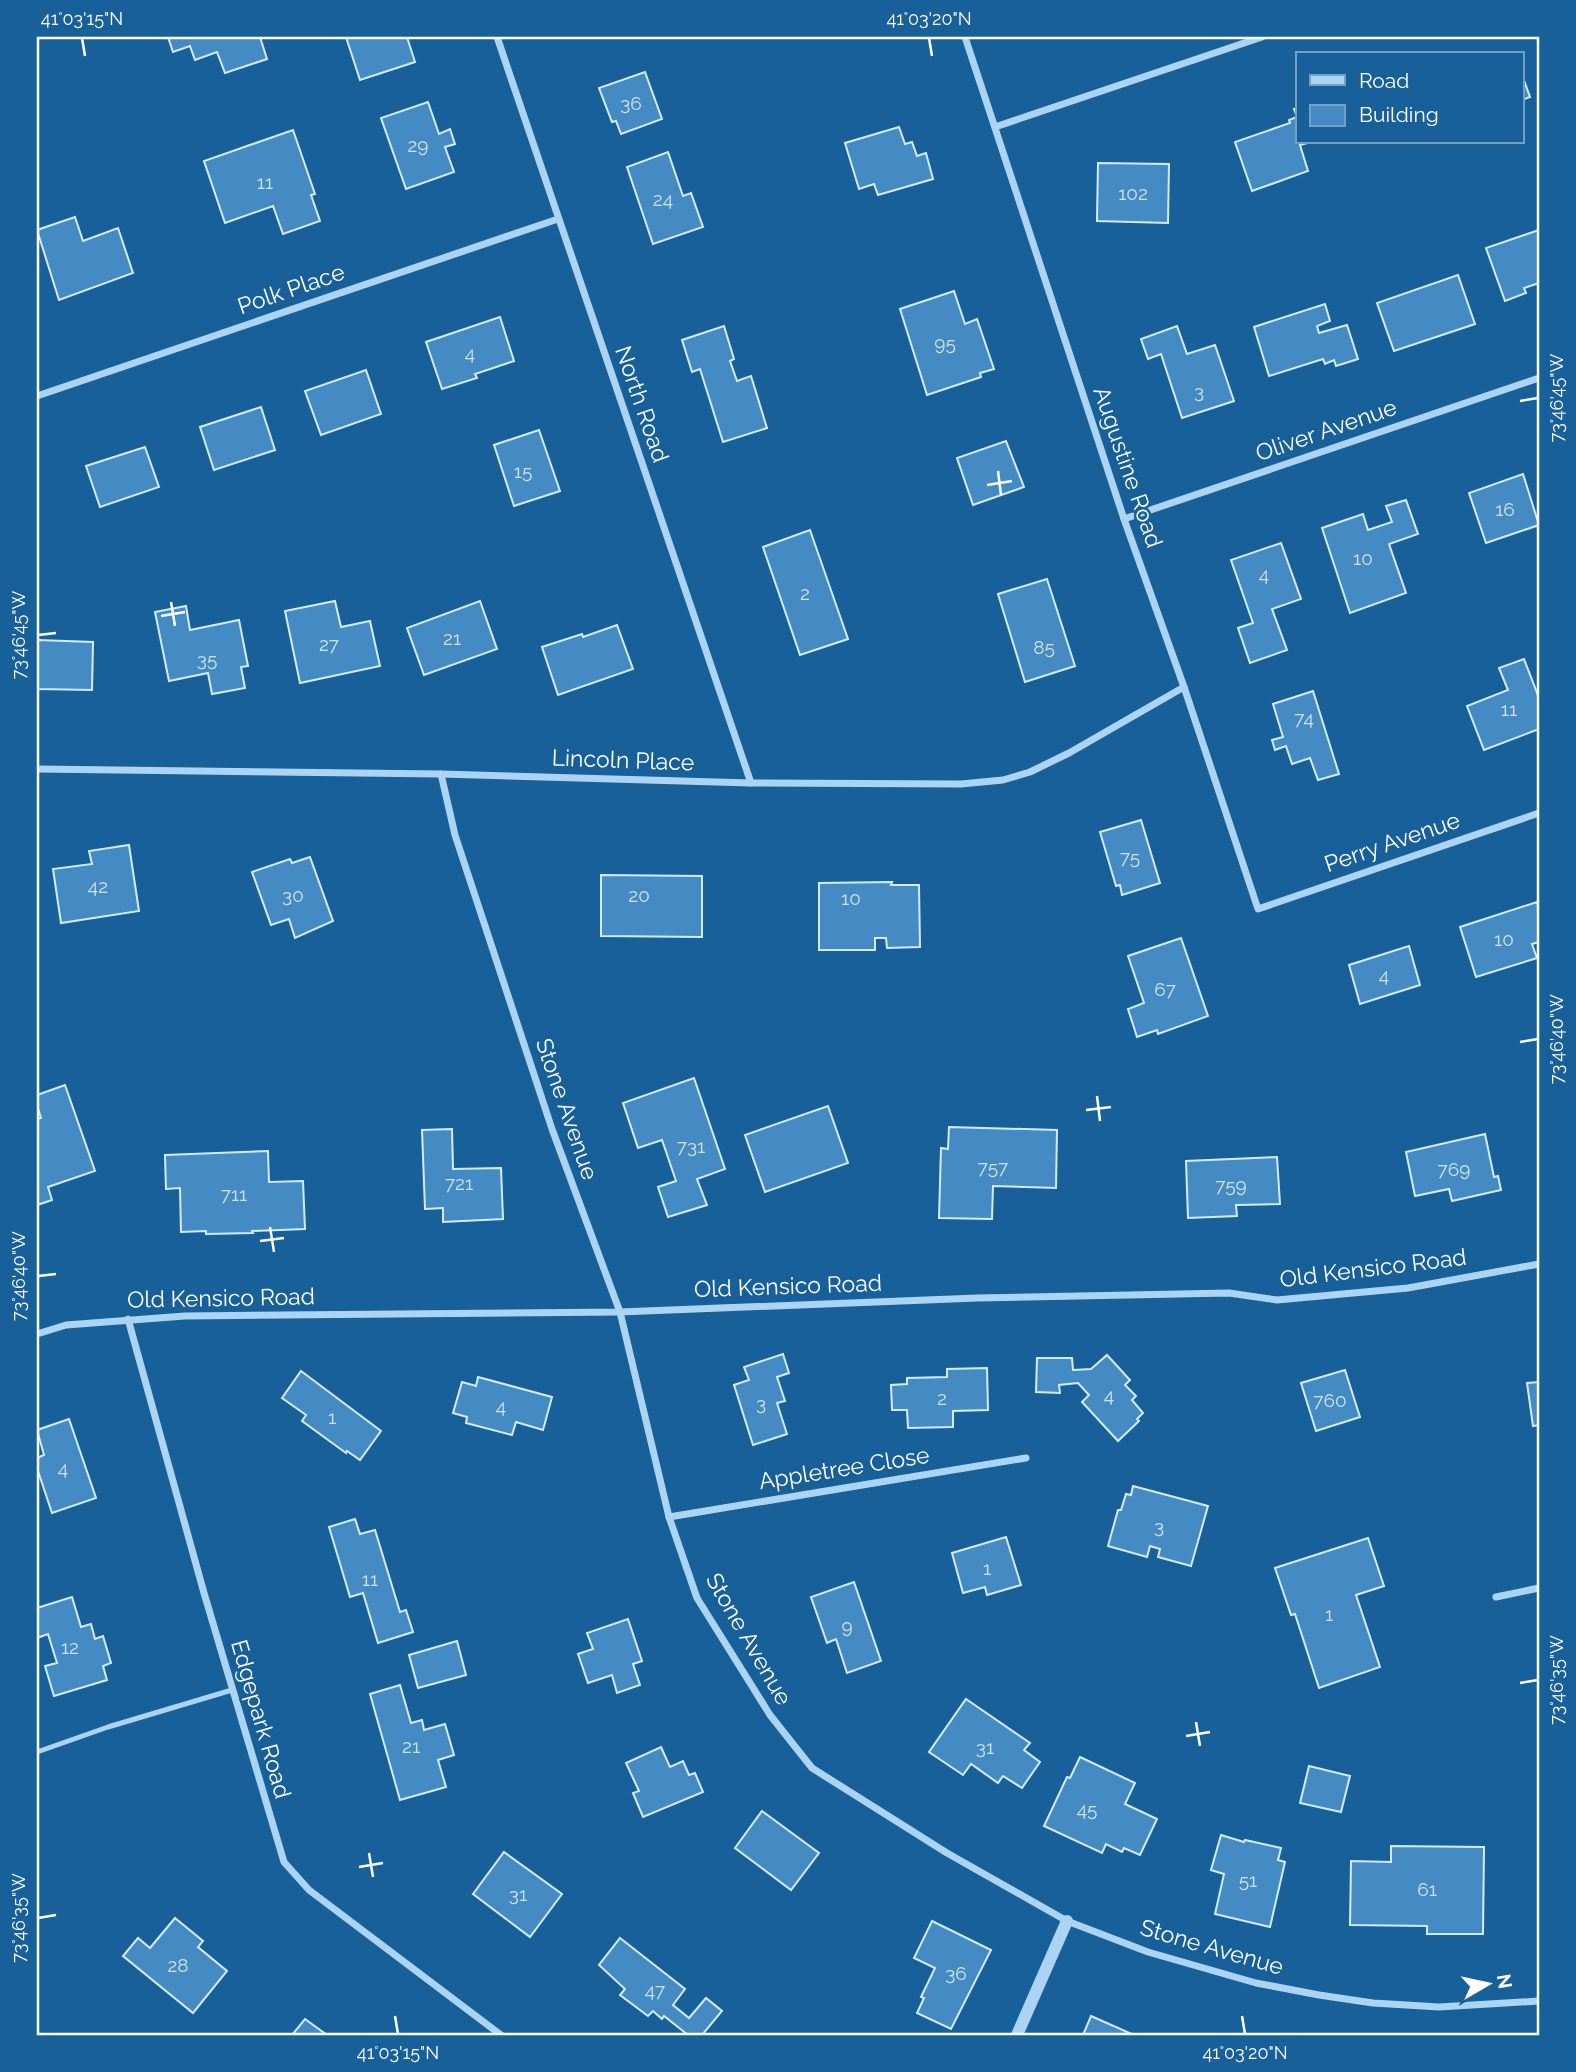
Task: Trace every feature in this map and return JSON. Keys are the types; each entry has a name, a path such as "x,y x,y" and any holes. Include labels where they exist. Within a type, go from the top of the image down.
{"street":[{"name":"North Road","path":"497,37 751,783"},
{"name":"Augustine Road","path":"965,37 1258,909"},
{"path":"995,127 1262,37"},
{"name":"Polk Place","path":"37,396 558,219"},
{"name":"Oliver Avenue","path":"1125,519 1539,378"},
{"name":"Lincoln Place","path":"37,769 441,774 751,783 961,784 1003,780 1030,772 1069,753 1184,687"},
{"name":"Stone Avenue","path":"441,774 455,835 552,1129 620,1312 670,1517 697,1598 770,1715 812,1768 947,1853 1067,1922 1148,1952 1256,1983 1373,2003 1439,2007 1539,2001"},
{"name":"Perry Avenue","path":"1258,909 1539,813"},
{"name":"Old Kensico Road","path":"37,1334 66,1325 185,1316 620,1312 977,1298 1229,1293 1278,1300 1408,1288 1539,1264"},
{"name":"Edgepark Road","path":"128,1319 232,1690 284,1862 309,1890 501,2035"},
{"name":"Appletree Close","path":"670,1517 1026,1458"},
{"path":"1496,1597 1539,1588"},
{"path":"1017,2035 1067,1922"}],"lane":[{"path":"37,1752 108,1727 232,1690"}],"building":[{"path":"168,37 260,37 267,59 225,73 217,52 195,60 190,46 173,52"},
{"path":"346,37 407,37 415,62 360,80"},
{"path":"645,72 662,119 621,134 616,121 612,122 599,88"},
{"path":"1524,80 1530,97 1524,99"},
{"path":"428,102 439,134 450,129 455,144 445,147 454,172 406,189 381,118"},
{"path":"1296,117 1296,144 1304,144 1300,145 1308,171 1252,191 1235,142 1290,123 1289,120"},
{"path":"899,127 905,144 912,142 917,156 926,153 933,179 878,195 874,184 859,189 845,143"},
{"path":"293,130 315,194 311,195 320,221 283,234 273,206 225,223 204,161"},
{"path":"668,152 683,196 691,193 703,227 653,244 627,167"},
{"path":"1098,163 1169,164 1168,223 1097,221"},
{"path":"75,217 83,241 118,228 133,273 59,300 37,230"},
{"path":"1539,230 1539,283 1524,288 1526,293 1505,301 1486,248"},
{"path":"1458,275 1475,324 1394,351 1377,303"},
{"path":"954,291 965,324 977,319 994,369 980,373 981,377 927,395 900,309"},
{"path":"1325,304 1330,321 1317,326 1319,333 1347,325 1358,359 1336,366 1334,360 1325,364 1323,359 1269,376 1254,327"},
{"path":"500,317 514,361 475,374 477,378 442,389 426,342"},
{"path":"724,326 734,359 730,361 737,381 751,376 767,428 723,442 700,369 692,372 682,340"},
{"path":"1177,326 1187,354 1215,345 1234,401 1182,418 1161,354 1148,359 1141,339"},
{"path":"366,370 381,414 321,435 305,391"},
{"path":"261,407 275,450 214,470 200,427"},
{"path":"539,430 560,491 514,506 494,445"},
{"path":"1006,441 1024,487 973,505 957,458"},
{"path":"145,447 159,487 100,507 86,466"},
{"path":"1523,474 1539,525 1486,543 1469,493"},
{"path":"1406,500 1418,534 1389,544 1406,593 1350,613 1322,528 1363,514 1368,530 1392,522 1386,506"},
{"path":"810,530 848,639 800,655 763,547"},
{"path":"1281,543 1301,599 1272,609 1287,650 1250,663 1238,628 1253,623 1231,560"},
{"path":"1047,579 1075,666 1025,682 998,594"},
{"path":"335,601 341,627 370,621 380,666 300,683 285,611"},
{"path":"480,601 497,649 424,675 407,628"},
{"path":"186,606 190,630 239,620 248,666 241,667 245,688 212,694 208,673 169,681 155,612"},
{"path":"617,625 633,669 558,695 542,647"},
{"path":"37,640 93,642 92,690 37,689"},
{"path":"1524,659 1539,698 1539,729 1484,750 1467,706 1508,690 1499,668"},
{"path":"1313,691 1339,774 1318,780 1310,758 1292,764 1286,746 1275,750 1272,740 1283,737 1273,704"},
{"path":"1141,820 1160,883 1122,895 1120,885 1116,886 1100,832"},
{"path":"129,845 139,911 61,923 53,869 92,864 89,851"},
{"path":"310,857 333,921 295,938 289,919 271,925 252,872 290,859 292,863"},
{"path":"601,875 702,876 702,937 601,936"},
{"path":"892,882 891,885 919,885 920,947 887,948 886,938 875,938 875,950 819,950 819,883"},
{"path":"1537,902 1539,942 1532,944 1537,958 1476,977 1460,927"},
{"path":"1181,938 1208,1016 1158,1034 1157,1030 1137,1037 1128,1009 1144,1003 1128,956"},
{"path":"1409,946 1420,985 1360,1004 1349,965"},
{"path":"694,1078 725,1169 697,1179 707,1205 668,1217 658,1187 676,1181 662,1140 638,1148 623,1103"},
{"path":"65,1085 95,1171 48,1187 52,1200 37,1205 37,1119 41,1118 37,1095"},
{"path":"828,1106 848,1163 765,1192 745,1135"},
{"path":"949,1127 1057,1130 1056,1188 993,1186 992,1219 939,1218 941,1148 948,1149"},
{"path":"452,1129 453,1169 501,1168 503,1219 443,1222 443,1208 425,1209 422,1130"},
{"path":"1485,1134 1494,1177 1498,1176 1501,1190 1452,1201 1449,1189 1415,1196 1406,1152"},
{"path":"268,1151 269,1182 303,1181 305,1229 252,1231 253,1233 181,1232 180,1188 166,1189 165,1155"},
{"path":"1277,1157 1280,1204 1236,1205 1237,1216 1188,1218 1186,1161"},
{"path":"783,1354 789,1373 777,1377 785,1401 777,1403 787,1434 753,1445 734,1385 749,1380 744,1367"},
{"path":"1107,1355 1130,1380 1125,1385 1136,1396 1132,1400 1143,1413 1137,1419 1139,1421 1118,1441 1082,1402 1089,1395 1078,1383 1059,1385 1060,1393 1036,1392 1037,1358 1072,1358 1073,1370 1091,1369"},
{"path":"987,1368 988,1410 953,1411 953,1427 908,1428 907,1410 892,1410 891,1385 907,1384 907,1378 947,1377 947,1369"},
{"path":"1345,1370 1360,1417 1316,1431 1301,1383"},
{"path":"301,1371 381,1431 360,1460 302,1421 306,1415 282,1398"},
{"path":"478,1377 552,1397 543,1430 516,1422 512,1435 466,1423 467,1417 453,1413 462,1382 476,1386"},
{"path":"1539,1382 1539,1425 1533,1426 1527,1383"},
{"path":"69,1419 96,1498 52,1513 37,1468 37,1458 44,1455 37,1430"},
{"path":"1133,1486 1208,1506 1191,1566 1158,1557 1160,1549 1150,1546 1147,1557 1108,1546 1118,1510 1121,1510 1126,1494 1131,1495"},
{"path":"355,1519 360,1534 375,1530 400,1612 406,1610 413,1632 378,1643 363,1593 350,1597 329,1527"},
{"path":"1006,1537 1021,1585 987,1595 985,1587 963,1593 952,1553"},
{"path":"1368,1538 1384,1586 1356,1595 1380,1667 1319,1688 1295,1614 1291,1615 1275,1568"},
{"path":"854,1582 881,1661 847,1673 836,1639 827,1643 811,1597"},
{"path":"72,1597 81,1627 91,1624 95,1639 103,1636 111,1663 103,1666 107,1680 54,1696 45,1666 57,1663 48,1634 37,1638 37,1608"},
{"path":"628,1619 642,1661 633,1664 640,1685 617,1693 612,1675 588,1683 578,1654 593,1649 587,1633"},
{"path":"457,1641 466,1675 418,1688 409,1655"},
{"path":"400,1685 411,1723 422,1720 424,1730 445,1724 454,1755 438,1760 446,1787 400,1800 370,1694"},
{"path":"966,1699 1030,1743 1024,1750 1040,1762 1022,1788 1003,1776 998,1783 971,1764 963,1775 929,1752"},
{"path":"661,1747 670,1767 683,1761 689,1775 695,1773 703,1792 643,1817 633,1793 639,1791 626,1763"},
{"path":"1080,1757 1135,1783 1125,1804 1157,1819 1140,1855 1124,1848 1122,1852 1106,1844 1102,1853 1044,1826 1067,1777 1070,1778"},
{"path":"1309,1766 1350,1776 1341,1812 1300,1803"},
{"path":"762,1811 819,1853 791,1890 735,1848"},
{"path":"1221,1835 1281,1848 1278,1860 1285,1862 1270,1927 1215,1914 1224,1874 1211,1870"},
{"path":"1391,1846 1484,1847 1483,1934 1427,1934 1427,1926 1350,1925 1351,1861 1391,1862"},
{"path":"504,1852 562,1894 530,1937 473,1894"},
{"path":"175,1918 203,1941 198,1947 227,1971 193,2013 123,1956 138,1938 150,1948"},
{"path":"932,1921 991,1950 951,2029 917,2013 924,1998 921,1997 935,1968 914,1958"},
{"path":"620,1938 685,1989 673,2005 689,2018 706,1998 722,2011 702,2035 688,2035 653,2011 648,2016 620,1995 625,1989 599,1965"},
{"path":"1091,2016 1134,2035 1083,2035"},
{"path":"305,2019 327,2035 292,2035"}]}
